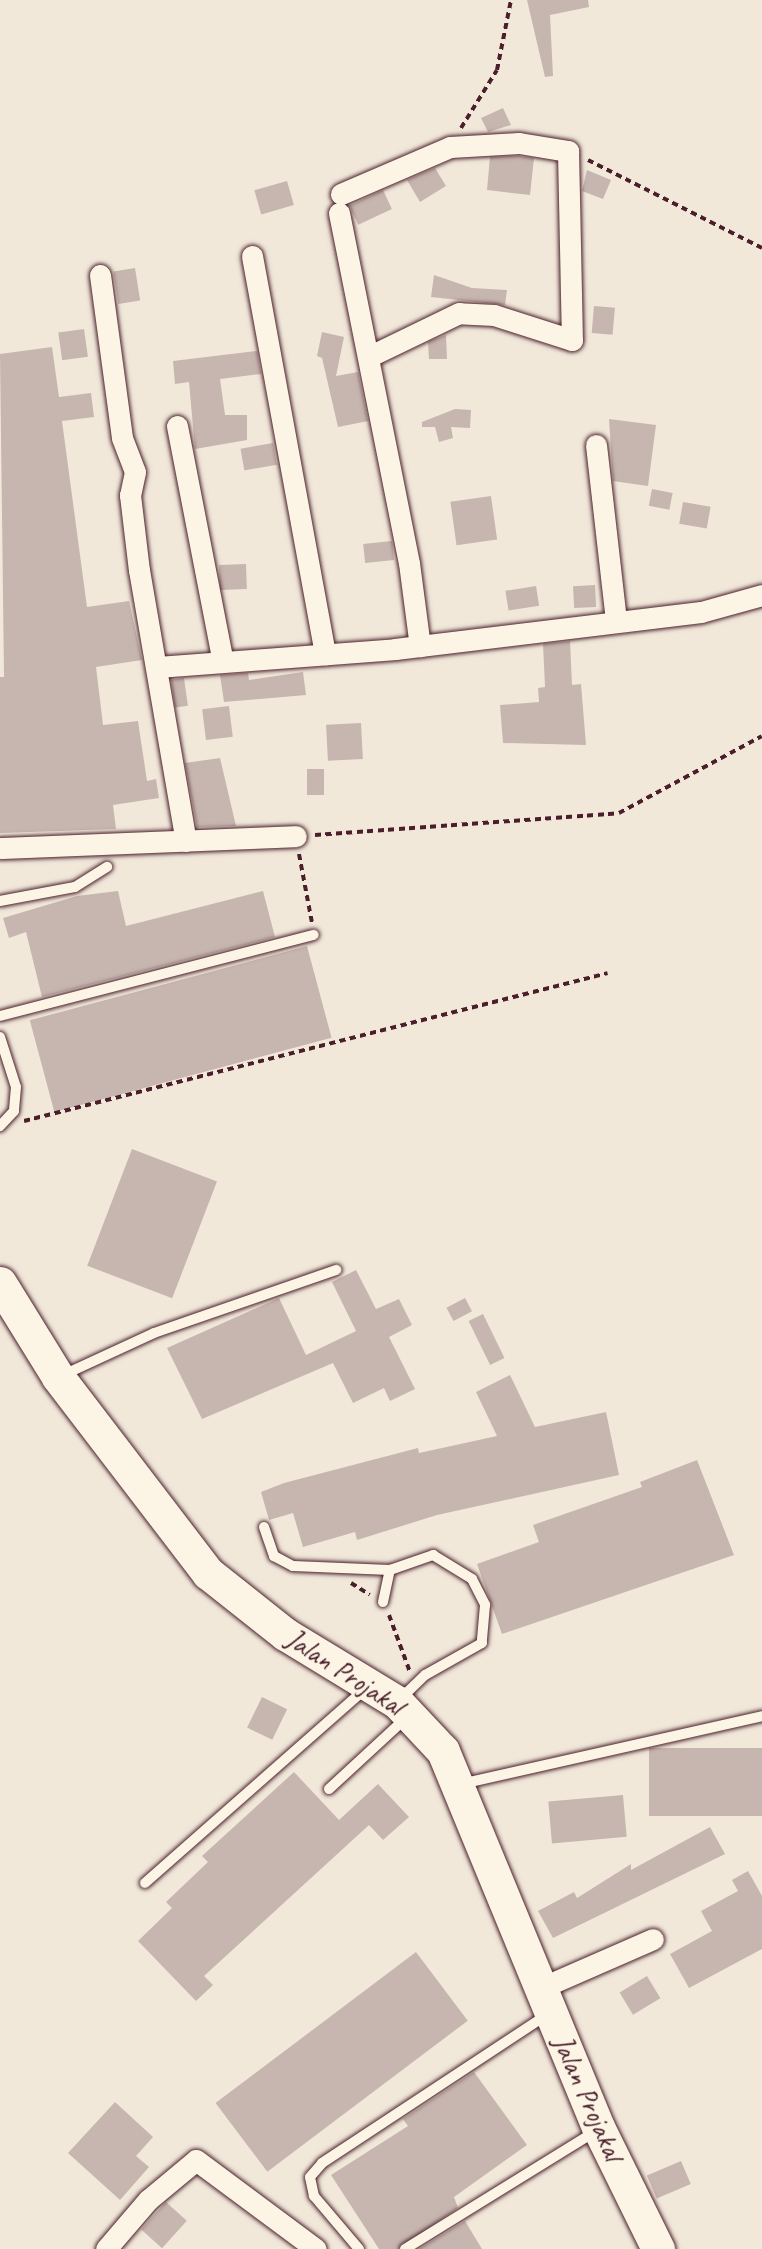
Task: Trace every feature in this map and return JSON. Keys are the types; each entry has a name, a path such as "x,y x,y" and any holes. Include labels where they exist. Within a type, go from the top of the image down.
{"main road":[{"name":"Jalan Projakal","path":"0,1283 58,1377 208,1574 285,1634 407,1700 443,1751 599,2129 658,2249"}],"street":[{"path":"370,356 459,313 494,315 572,340 568,151 528,143 450,147 340,203 370,356 420,646"},
{"path":"252,256 325,654"},
{"path":"100,274 122,438 135,471 130,495 134,529 186,841"},
{"path":"177,426 223,662"},
{"path":"596,445 616,620"},
{"path":"158,667 420,646 616,620 701,612 762,595"},
{"path":"0,848 296,836"},
{"path":"546,2001 653,1939"},
{"path":"106,2249 148,2200 196,2160 316,2249"}],"lane":[{"path":"0,901 75,887 107,867"},
{"path":"0,1016 314,935"},
{"path":"0,1037 16,1087 14,1111 6,1125"},
{"path":"58,1377 154,1333 336,1270"},
{"path":"264,1527 274,1556 293,1566 390,1570 433,1555 447,1559 472,1579 485,1605 482,1642 407,1700 329,1789"},
{"path":"383,1602 390,1570"},
{"path":"145,1883 372,1683"},
{"path":"458,1785 762,1716"},
{"path":"359,2249 314,2196 310,2177 321,2163 546,2001"},
{"path":"405,2249 599,2129"}],"path":[{"path":"450,147 497,70 511,0"},
{"path":"568,151 762,248"},
{"path":"314,935 296,836 619,813 762,736"},
{"path":"6,1125 608,974"},
{"path":"383,1602 407,1700"}],"building":[{"path":"527,0 588,0 589,7 550,15 553,76 545,77"},
{"path":"503,108 511,125 488,132 481,118"},
{"path":"490,157 534,158 530,195 487,190"},
{"path":"435,168 446,186 420,202 407,180"},
{"path":"587,170 611,180 603,199 582,191"},
{"path":"287,181 294,205 261,214 254,190"},
{"path":"383,190 392,209 358,225 349,206"},
{"path":"135,268 140,301 118,304 113,271"},
{"path":"434,275 472,288 507,290 505,305 431,297"},
{"path":"594,306 615,308 613,335 592,333"},
{"path":"84,329 88,357 62,360 58,333"},
{"path":"322,332 344,337 336,376 358,372 368,421 338,427 322,358 317,356"},
{"path":"446,335 447,359 429,359 428,342"},
{"path":"52,347 59,397 91,393 94,417 62,421 87,607 129,601 142,660 96,667 103,725 138,721 147,781 156,779 159,798 113,805 116,829 0,833 0,677 4,677 0,354"},
{"path":"257,351 261,374 220,379 225,415 247,415 247,440 195,449 189,382 175,384 173,361"},
{"path":"455,409 471,410 470,428 451,427 453,438 439,442 435,427 422,427 422,422"},
{"path":"609,419 656,425 648,486 613,481"},
{"path":"273,443 277,465 244,470 241,449"},
{"path":"652,489 673,493 669,510 649,506"},
{"path":"491,496 497,540 457,545 450,502"},
{"path":"683,502 711,507 707,529 679,524"},
{"path":"392,541 394,560 365,563 363,544"},
{"path":"246,564 247,589 220,590 219,565"},
{"path":"595,585 596,607 574,608 573,586"},
{"path":"536,586 539,606 509,611 505,591"},
{"path":"570,641 572,685 581,684 586,745 503,743 500,705 539,702 538,688 545,687 543,644"},
{"path":"303,672 306,695 224,702 220,675 248,673 249,680"},
{"path":"184,678 188,706 175,708 171,680"},
{"path":"229,706 233,737 206,740 202,709"},
{"path":"361,723 363,759 328,761 326,725"},
{"path":"220,758 236,826 197,827 185,763"},
{"path":"307,769 324,769 324,795 307,795"},
{"path":"118,891 126,926 263,891 275,937 42,997 26,932 9,938 3,918 77,896"},
{"path":"307,946 332,1038 54,1112 30,1020"},
{"path":"132,1149 217,1182 172,1298 87,1266"},
{"path":"356,1270 376,1309 399,1299 412,1325 389,1337 415,1389 390,1401 384,1388 353,1403 333,1363 202,1419 167,1348 279,1298 306,1355 356,1331 332,1282"},
{"path":"465,1298 472,1311 454,1321 446,1308"},
{"path":"483,1314 504,1358 490,1365 469,1321"},
{"path":"510,1375 535,1427 606,1412 619,1475 437,1515 357,1540 355,1532 303,1547 293,1513 269,1520 261,1492 284,1483 418,1448 419,1453 497,1436 476,1392"},
{"path":"697,1460 734,1555 502,1634 477,1564 539,1542 533,1525 642,1487 640,1482"},
{"path":"262,1697 287,1709 272,1740 247,1728"},
{"path":"649,1748 762,1748 762,1816 649,1816"},
{"path":"294,1772 339,1820 378,1784 409,1817 383,1840 369,1825 204,1976 213,1985 196,2001 138,1941 172,1908 166,1902 208,1862 202,1856"},
{"path":"623,1795 627,1837 552,1843 548,1802"},
{"path":"710,1827 725,1854 553,1938 538,1911 574,1892 577,1898 631,1864 631,1870"},
{"path":"748,1871 762,1896 762,1949 689,1988 670,1954 712,1931 701,1911 738,1891 732,1880"},
{"path":"416,1952 468,2021 267,2172 216,2103"},
{"path":"647,1976 660,1998 633,2015 620,1992"},
{"path":"474,2072 527,2145 454,2197 458,2208 398,2249 379,2249 331,2175 408,2126 403,2119"},
{"path":"115,2102 153,2137 136,2156 149,2167 120,2200 68,2153"},
{"path":"681,2161 691,2184 657,2198 647,2175"},
{"path":"166,2202 187,2221 162,2248 141,2229"},
{"path":"465,2221 482,2249 419,2249"}]}
